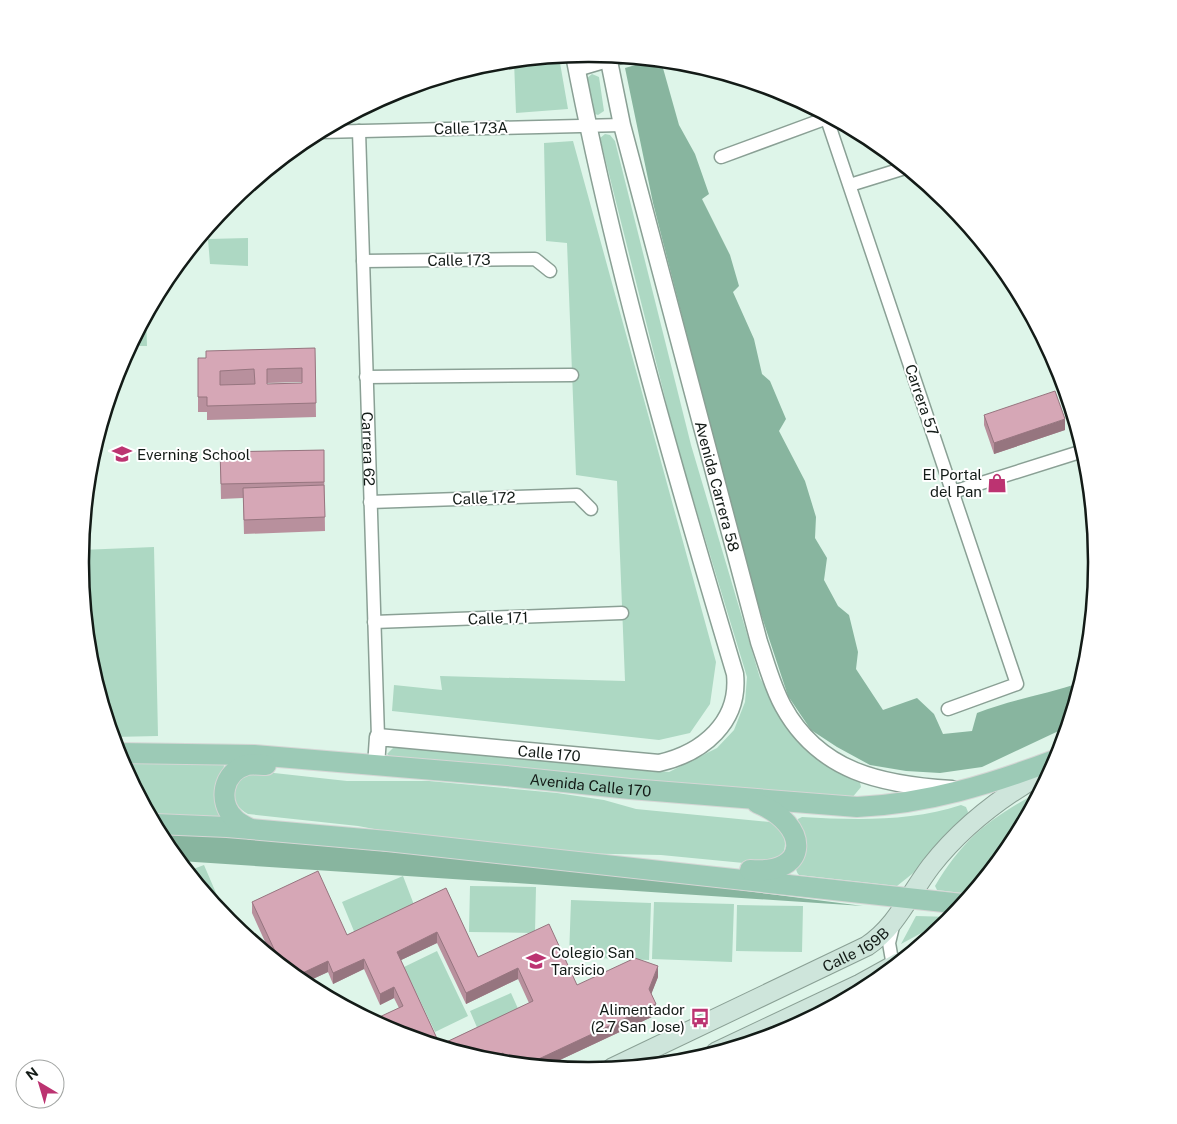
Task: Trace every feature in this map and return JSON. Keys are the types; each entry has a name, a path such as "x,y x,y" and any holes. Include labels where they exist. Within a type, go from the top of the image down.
{"main road":[{"name":"Avenida Calle 170","path":"127,754 225,753 747,799 848,806 886,806 967,789 1045,763"},
{"path":"250,829 235,820 226,808 224,794 226,784 239,768 248,765 353,764"},
{"name":"Calle 169B","path":"631,1059 867,946 882,936 931,866 964,830 1002,798 1040,776"},
{"path":"608,865 694,864 761,871 772,870 784,865 792,856 797,844 796,834 784,817 773,809 747,799"},
{"path":"164,824 250,829 608,865 953,903"},
{"path":"778,1024 814,1007"}],"street":[{"path":"578,63 587,126"},
{"name":"Avenida Carrera 58","path":"614,64 622,125 758,642 783,705 803,735 844,768 882,780 930,787 967,789"},
{"path":"721,157 820,120"},
{"name":"Calle 173A","path":"335,132 622,125"},
{"name":"Carrera 57","path":"830,125 1017,684 948,709"},
{"name":"Calle 170","path":"378,737 659,763 688,754 714,734 731,711 737,690 735,674 676,478 630,306 587,126"},
{"name":"Carrera 62","path":"359,131 378,737 376,766"},
{"path":"850,185 898,170"},
{"name":"Calle 173","path":"363,261 535,259 550,271"},
{"path":"366,377 572,375"},
{"path":"953,492 1075,452"},
{"name":"Calle 172","path":"370,502 577,495 591,510"},
{"name":"Calle 171","path":"374,622 622,613"},
{"path":"892,958 889,943 894,921"}],"green space":[{"path":"560,64 568,109 516,113 514,68"},
{"path":"635,65 663,68 679,125 695,154 709,194 702,199 730,255 739,286 733,292 754,339 762,374 770,381 786,419 779,431 805,481 816,517 815,538 827,558 824,580 838,606 849,615 858,652 856,669 883,710 917,698 934,714 943,734 972,731 977,713 1072,685 1058,731 982,767 940,773 906,771 870,765 837,747 811,730 788,696 758,605 706,410 653,203 625,68"},
{"path":"592,74 599,77 604,111 598,115 592,113 586,79"},
{"path":"605,134 610,135 615,141 691,445 760,678 785,720 859,778 861,787 851,799 392,758 387,754 395,746 669,772 717,748 734,730 745,702 747,677 677,446 600,138"},
{"path":"573,141 716,662 710,704 690,733 659,740 392,711 394,685 442,690 440,676 625,681 617,481 576,475 567,243 546,241 544,143"},
{"path":"248,238 248,266 210,264 208,239"},
{"path":"146,330 147,346 139,346"},
{"path":"154,547 158,736 121,737 106,691 93,627 89,550"},
{"path":"131,761 224,764 221,818 160,818"},
{"path":"265,772 347,781 429,781 557,793 604,800 636,809 770,822 784,836 785,845 782,856 754,864 661,855 566,853 412,836 358,826 248,814 239,807 234,798 233,793 236,782 239,777"},
{"path":"1028,798 1004,840 962,893 937,890 935,886 957,854 980,830 1007,810"},
{"path":"961,805 966,807 968,812 966,818 927,862 897,886 799,875 797,872 796,865 805,844 798,823 798,819 802,817 862,819 902,817 942,811"},
{"path":"168,832 567,868 863,906 189,862"},
{"path":"204,865 217,895 213,891 194,869"},
{"path":"403,876 416,910 356,936 342,902"},
{"path":"470,886 536,887 535,933 469,932"},
{"path":"571,900 651,903 649,960 569,957"},
{"path":"654,902 734,904 732,962 652,959"},
{"path":"737,905 803,906 802,952 736,951"},
{"path":"916,916 940,917 926,931 901,944"},
{"path":"437,951 468,1016 435,1032 404,967"},
{"path":"511,993 520,1013 479,1032 470,1011"}],"building":[{"path":"315,348 316,403 207,406 207,397 198,397 198,358 206,358 206,351","holes":["302,368 302,383 267,384 267,369","254,369 255,384 220,385 220,371"]},
{"path":"1055,391 1065,419 994,443 984,415"},
{"path":"324,450 324,482 221,484 220,452"},
{"path":"324,485 325,517 244,520 243,488"},
{"path":"318,871 347,935 446,888 478,957 549,924 577,985 635,958 658,966 649,989 656,1004 540,1059 523,1057 491,1052 449,1041 533,1001 518,968 466,993 437,932 397,952 437,1037 381,1016 403,1006 394,987 380,994 364,959 333,973 328,961 304,972 275,951 252,902"}],"place":[{"name":"Everning School","path":"122,454"},
{"name":"El Portal del Pan","path":"997,483"},
{"name":"Colegio San Tarsicio","path":"536,961"},
{"name":"Alimentador (2.7 San Jose)","path":"700,1018"}]}
